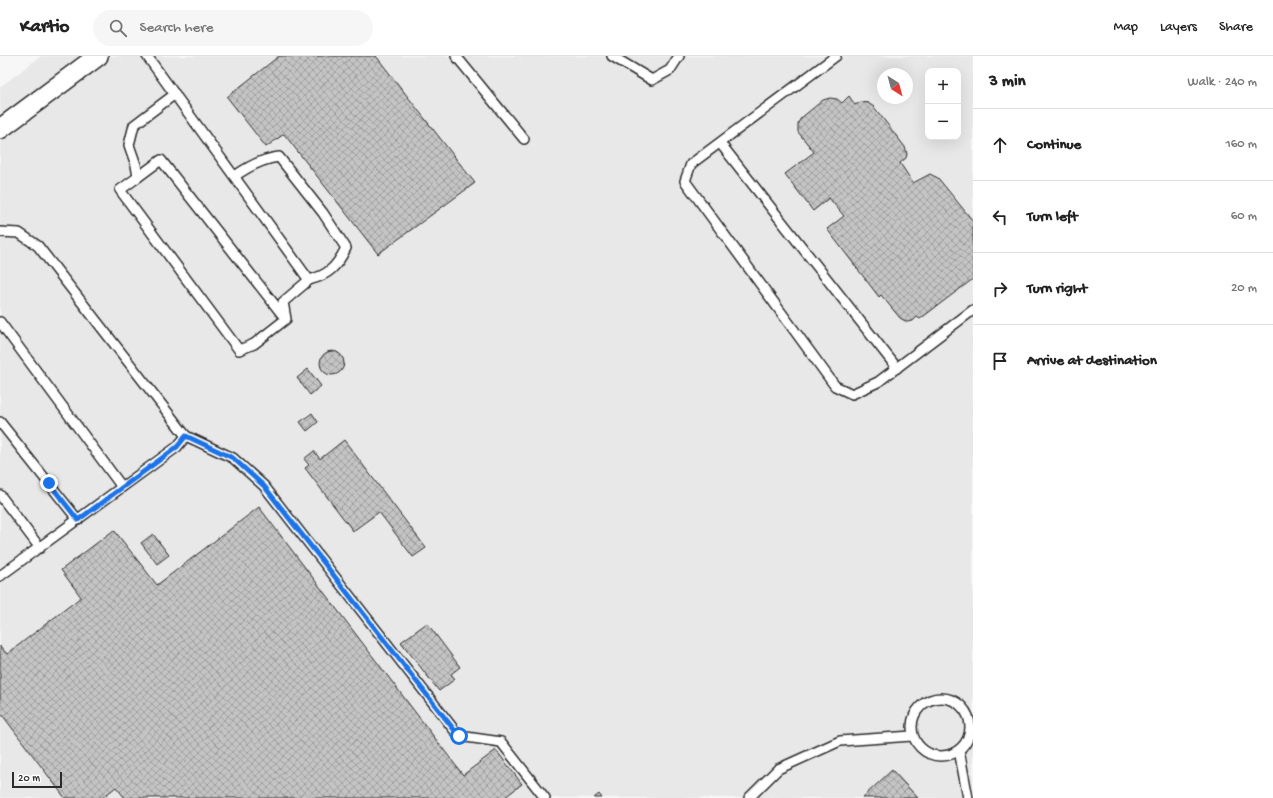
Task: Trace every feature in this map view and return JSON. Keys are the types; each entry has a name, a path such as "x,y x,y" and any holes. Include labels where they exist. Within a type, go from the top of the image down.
{"street":[{"path":"0,129 98,56"}],"lane":[{"path":"147,56 176,94 309,280"},
{"path":"456,56 524,139"},
{"path":"612,56 652,80 670,70 679,56"},
{"path":"836,56 691,164 685,181 835,386 852,394 878,382 973,310"},
{"path":"138,177 136,164 129,145 134,125 176,94"},
{"path":"720,143 897,368"},
{"path":"235,176 250,166 265,159 279,157 323,213 346,248 338,263 321,277 309,280 283,302 286,319"},
{"path":"161,160 286,319 254,344 239,350 120,190 161,160"},
{"path":"0,232 19,233 38,246 186,436 233,458 264,486 459,736 501,742 545,798"},
{"path":"0,322 122,487"},
{"path":"0,422 78,520"},
{"path":"2,572 40,548 177,447 186,436"},
{"path":"0,495 40,548"},
{"path":"934,698 946,698 958,703 966,711 970,721 966,743 949,755 938,757 928,754 918,746 912,736 911,724 915,712 923,703 934,698"},
{"path":"749,798 778,769 840,741 912,736"},
{"path":"958,750 968,798"}],"shaded area":[{"path":"41,56 973,56 973,798 0,798 0,87"}],"building":[{"path":"279,56 376,56 475,183 378,254 284,134 266,147 227,97"},
{"path":"849,96 855,105 861,102 868,103 874,107 905,147 907,154 906,158 900,163 913,183 930,174 938,178 973,221 973,279 920,319 917,317 913,321 907,322 900,318 881,295 879,297 827,229 844,216 829,198 813,211 785,174 814,152 798,132 798,123 801,118 823,100 830,98 837,99 842,103"},
{"path":"332,351 337,352 343,358 343,368 337,374 332,375 327,374 321,368 320,363 321,358 327,352"},
{"path":"308,369 321,386 310,395 297,378"},
{"path":"312,413 318,422 307,431 300,422"},
{"path":"344,440 426,548 413,557 379,512 353,531 305,468 309,465 304,459 314,451 320,459"},
{"path":"259,507 463,775 496,750 522,784 504,798 125,798 116,787 102,798 65,798 0,712 0,646 7,654 81,597 61,570 114,530 157,585"},
{"path":"153,534 169,555 157,564 141,543"},
{"path":"427,623 460,667 451,674 455,679 439,691 401,642"},
{"path":"892,770 918,798 862,798"},
{"path":"599,794 602,798 594,798"}],"route":[{"path":"49,483 78,520 177,447 186,436 233,458 264,486 459,736"}]}
